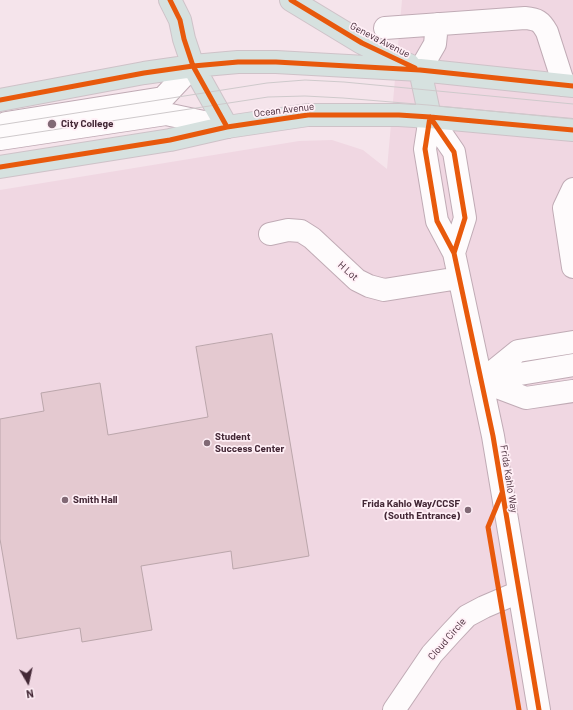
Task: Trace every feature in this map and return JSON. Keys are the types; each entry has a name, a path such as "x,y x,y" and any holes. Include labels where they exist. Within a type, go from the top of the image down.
{"main road":[{"path":"170,0 180,20 184,39 193,66 227,127"},
{"name":"Geneva Avenue","path":"291,0 362,43 420,70"},
{"path":"0,100 144,73 193,66 238,62 276,62 420,70 568,86"},
{"path":"420,70 428,107"},
{"name":"Ocean Avenue","path":"0,167 170,140 227,127 308,115 399,115 428,107 573,130"}],"street":[{"path":"385,28 535,18 543,24 547,32 568,86"},
{"path":"420,70 435,44 437,24"},
{"path":"0,124 163,98 193,66"},
{"name":"Frida Kahlo Way","path":"428,107 454,152 465,218 454,253 493,436 539,710"},
{"name":"Ocean Avenue","path":"0,139 166,114 227,127"},
{"path":"573,189 564,208 573,267"},
{"name":"H Lot","path":"270,234 288,230 300,231 312,238 357,280 368,286 379,289 384,290 459,278"},
{"path":"481,381 518,351 573,342"},
{"path":"481,381 573,365"},
{"path":"481,381 526,398 573,390"},
{"name":"Cloud Circle","path":"394,710 432,654 450,632 467,616 519,592"}],"shaded area":[{"path":"402,0 573,0 573,710 0,710 0,190 299,141 332,140 363,150 387,169"}],"building":[{"path":"272,334 309,556 233,569 231,551 141,566 152,630 82,642 80,628 17,639 0,539 0,419 44,411 41,393 100,383 108,435 208,417 196,347"}],"tram line":[{"path":"0,125 267,83 305,80 344,82 573,104"},
{"path":"0,138 268,97 305,96 343,98 573,119"}],"cycle path":[{"path":"170,0 180,20 184,39 193,66 227,127"},
{"path":"291,0 362,43 415,68"},
{"path":"0,100 144,73 193,66 238,62 276,62 420,70 573,86"},
{"path":"0,167 170,140 227,127 308,115 399,115 573,130"},
{"path":"430,117 425,149 437,221 454,253 493,436 539,710"},
{"path":"430,117 454,152 465,218 454,253"},
{"path":"502,493 488,527 519,710"}],"place":[{"name":"City College","path":"52,124"},
{"name":"Student Success Center","path":"207,443"},
{"name":"Smith Hall","path":"65,500"},
{"name":"Frida Kahlo Way/CCSF (South Entrance)","path":"468,510"}]}
